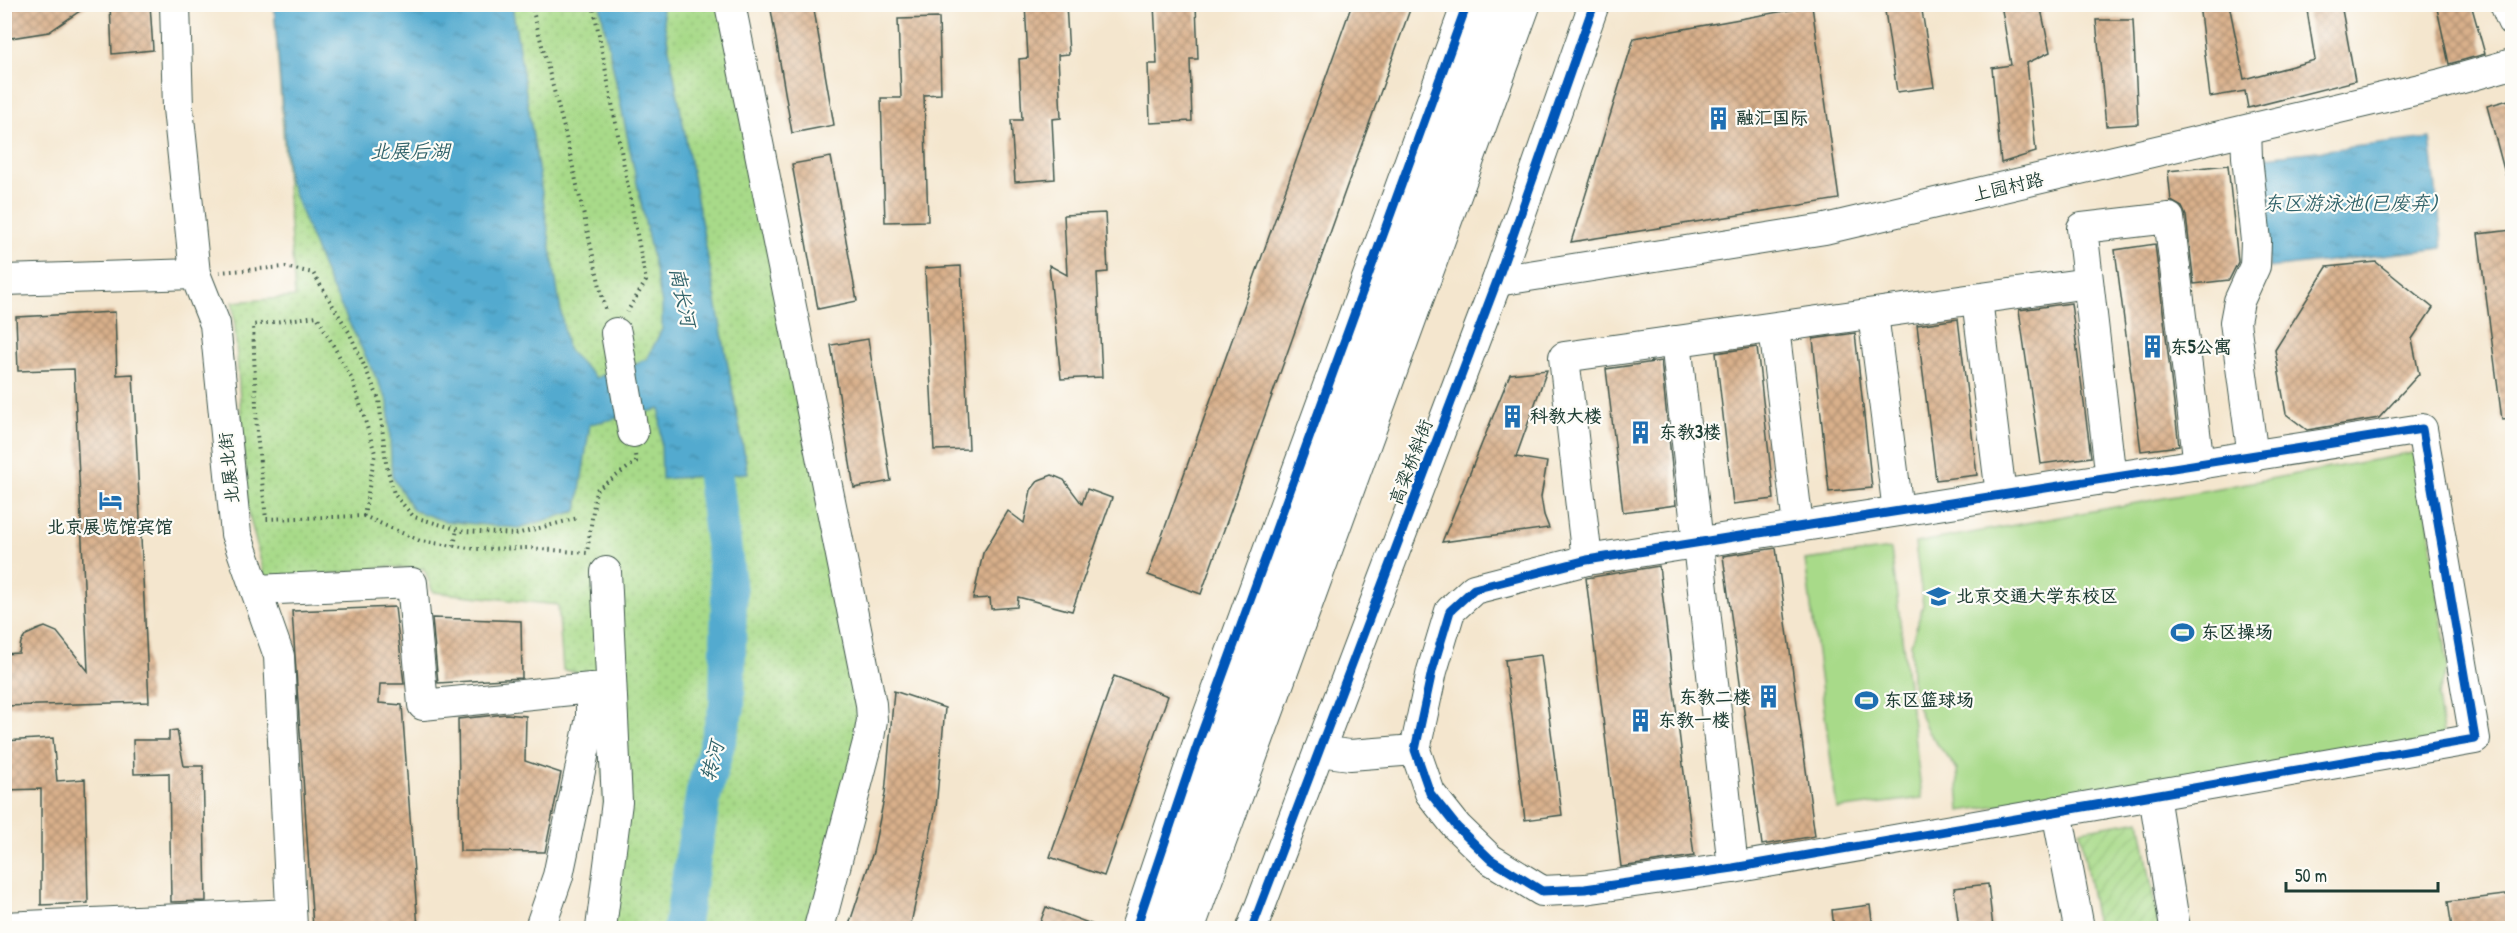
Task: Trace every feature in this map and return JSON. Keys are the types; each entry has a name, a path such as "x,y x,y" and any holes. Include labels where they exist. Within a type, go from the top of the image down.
{"main road":[{"path":"1163,928 1222,759 1499,4"},
{"path":"1188,928 1524,4"}],"street":[{"name":"北展北街","path":"175,4 178,108 195,274 215,324 236,534 279,656 291,921"},
{"path":"730,4 871,704 872,720 869,738 819,928"},
{"path":"1136,928 1200,739 1467,4"},
{"name":"高梁桥斜街","path":"1252,928 1497,281 1594,4"},
{"path":"2505,4 2512,21"},
{"name":"上园村路","path":"1497,281 1825,229 2246,131 2441,84 2512,64"},
{"path":"2246,131 2256,241 2255,266 2239,301 2235,322 2253,457"},
{"path":"2111,479 2082,228 2169,218 2199,465"},
{"path":"4,280 195,274"},
{"path":"1587,560 1564,357 2088,283"},
{"path":"1977,299 2001,495"},
{"path":"1873,314 1898,511"},
{"path":"1774,328 1798,526"},
{"path":"616,333 633,432"},
{"path":"1676,341 1733,868"},
{"path":"2422,429 2475,739 1733,868 1585,889 1542,891 1490,859 1457,827 1430,793 1415,750 1432,671 1450,611 1474,589 1587,560 2253,457 2422,429"},
{"path":"601,928 617,802 606,572"},
{"path":"256,590 412,583 423,705 591,688 591,718 558,876 540,928"},
{"path":"1320,751 1350,755 1415,750"},
{"path":"2154,795 2175,928"},
{"path":"2057,811 2079,928"},
{"path":"4,927 291,921"}],"path":[{"path":"531,4 564,128 607,318 616,333 646,281 593,4"},
{"path":"195,274 285,267 314,273 349,332 379,399 385,452 394,494 414,517 458,529 516,534 578,518"},
{"path":"364,516 375,453 353,381 317,316 253,324 257,434 266,519 364,516 420,542 476,549 530,548 587,553 596,490 636,462 633,432"},
{"path":"375,453 385,452"},
{"path":"454,546 458,529"}],"green space":[{"path":"274,5 721,5 869,719 816,928 607,928 600,676 563,670 558,605 433,592 424,569 387,567 266,582 248,510 233,302 295,297"},
{"name":"东区操场","path":"2419,452 2448,667 2438,695 2444,740 1960,811 1957,769 1928,732 1918,708 1912,683 1911,644 1923,605 1915,543"},
{"name":"东区篮球场","path":"1891,549 1922,798 1837,809 1805,560"},
{"path":"2140,820 2159,928 2097,928 2080,830"}],"water":[{"name":"北展后湖","path":"274,5 512,5 567,349 596,378 647,359 662,329 662,304 600,5 661,5 748,473 662,479 660,409 590,424 577,511 518,528 444,521 413,510 392,476 388,402 326,276 288,178"},
{"name":"东区游泳池(已废弃)","path":"2430,138 2443,248 2269,268 2257,158"}],"building":[{"path":"4,4 90,4 49,32 4,39"},
{"path":"110,4 150,4 153,50 112,54"},
{"path":"770,4 813,4 834,125 792,133"},
{"path":"1025,4 1066,4 1069,54 1058,55 1061,118 1052,119 1055,179 1015,182 1011,120 1022,120 1019,59 1028,58"},
{"path":"1154,4 1196,4 1198,59 1190,59 1192,121 1150,123 1148,64 1157,64"},
{"path":"1352,4 1412,4 1201,594 1148,575"},
{"path":"1884,4 1921,4 1934,87 1897,92"},
{"path":"2001,4 2040,4 2050,52 2027,63 2036,152 2001,163 1992,68 2011,65"},
{"path":"2199,4 2229,4 2244,79 2315,60 2306,4 2341,4 2355,81 2248,108 2245,91 2210,97"},
{"path":"2436,4 2471,4 2485,54 2449,64"},
{"name":"融汇国际","path":"1812,6 1839,199 1571,242 1634,38"},
{"path":"939,18 941,94 924,95 928,221 885,222 881,98 901,98 898,19"},
{"path":"2096,20 2133,20 2138,124 2106,126"},
{"path":"2512,99 2512,180 2507,181 2487,106"},
{"path":"831,157 857,301 818,309 792,164"},
{"path":"2228,165 2238,262 2229,280 2194,284 2186,216 2182,207 2171,201 2168,171"},
{"path":"1105,213 1108,272 1097,273 1102,377 1061,379 1049,265 1067,275 1064,215"},
{"path":"2512,230 2512,419 2502,420 2478,234"},
{"name":"东5公寓","path":"2155,244 2179,446 2141,451 2115,250"},
{"path":"2376,262 2433,308 2412,339 2419,374 2379,418 2307,430 2286,414 2275,350 2327,267"},
{"path":"961,266 969,449 934,450 925,268"},
{"path":"2071,303 2091,457 2041,464 2019,310"},
{"name":"北京展览馆宾馆","path":"115,312 117,375 133,374 149,702 4,706 4,654 19,653 21,642 26,635 37,630 45,627 57,632 88,671 74,369 18,371 16,317"},
{"path":"1958,319 1977,475 1936,480 1917,325"},
{"path":"1855,333 1872,488 1829,492 1813,339"},
{"path":"868,339 891,481 854,488 831,345"},
{"path":"1757,347 1774,499 1733,504 1716,353"},
{"name":"东教3楼","path":"1661,361 1676,505 1623,512 1606,369"},
{"name":"科教大楼","path":"1547,370 1516,457 1547,462 1541,497 1549,528 1442,542 1510,374"},
{"path":"1052,475 1064,480 1082,504 1087,489 1112,498 1072,611 1018,597 1017,607 991,609 990,598 973,599 983,553 1008,511 1024,523 1031,490 1039,480"},
{"name":"东教二楼","path":"1776,548 1815,836 1762,845 1723,556"},
{"name":"东教一楼","path":"1659,566 1694,856 1621,867 1586,578"},
{"path":"395,607 404,684 380,684 379,703 402,705 418,928 313,928 292,611"},
{"path":"432,618 521,621 522,678 438,683"},
{"path":"1541,655 1562,815 1525,820 1505,660"},
{"path":"1114,676 1168,696 1104,876 1050,857"},
{"path":"894,691 945,708 936,808 910,928 848,928 873,852 885,794"},
{"path":"506,714 526,716 525,761 561,773 545,852 460,851 458,719"},
{"path":"177,730 184,766 203,766 206,901 171,902 169,773 134,774 133,740 169,740 169,731"},
{"path":"53,738 57,781 85,779 88,903 41,905 41,789 4,790 4,741"},
{"path":"1988,884 1993,928 1959,928 1954,888"},
{"path":"2512,894 2512,928 2452,928 2448,902"},
{"path":"1870,905 1873,928 1834,928 1832,910"},
{"path":"1046,907 1099,927 1038,928"}],"waterway":[{"name":"转河","path":"681,928 704,792 727,707 729,592 709,428"}],"cycle path":[{"path":"1136,928 1196,749 1467,4"},
{"path":"1252,928 1497,281 1594,4"},
{"path":"2422,429 2475,739 1733,868 1585,889 1542,891 1490,859 1457,827 1430,793 1415,750 1432,671 1450,611 1474,589 1587,560 2422,429"}],"place":[{"name":"融汇国际","path":"1718,118"},
{"name":"东5公寓","path":"2152,347"},
{"name":"科教大楼","path":"1512,416"},
{"name":"东教3楼","path":"1641,432"},
{"name":"北京展览馆宾馆","path":"110,501"},
{"name":"北京交通大学东校区","path":"1938,596"},
{"name":"东区操场","path":"2183,632"},
{"name":"东教二楼","path":"1769,697"},
{"name":"东区篮球场","path":"1866,700"},
{"name":"东教一楼","path":"1640,720"}],"water label":[{"name":"南长河","path":"683,297"}]}
